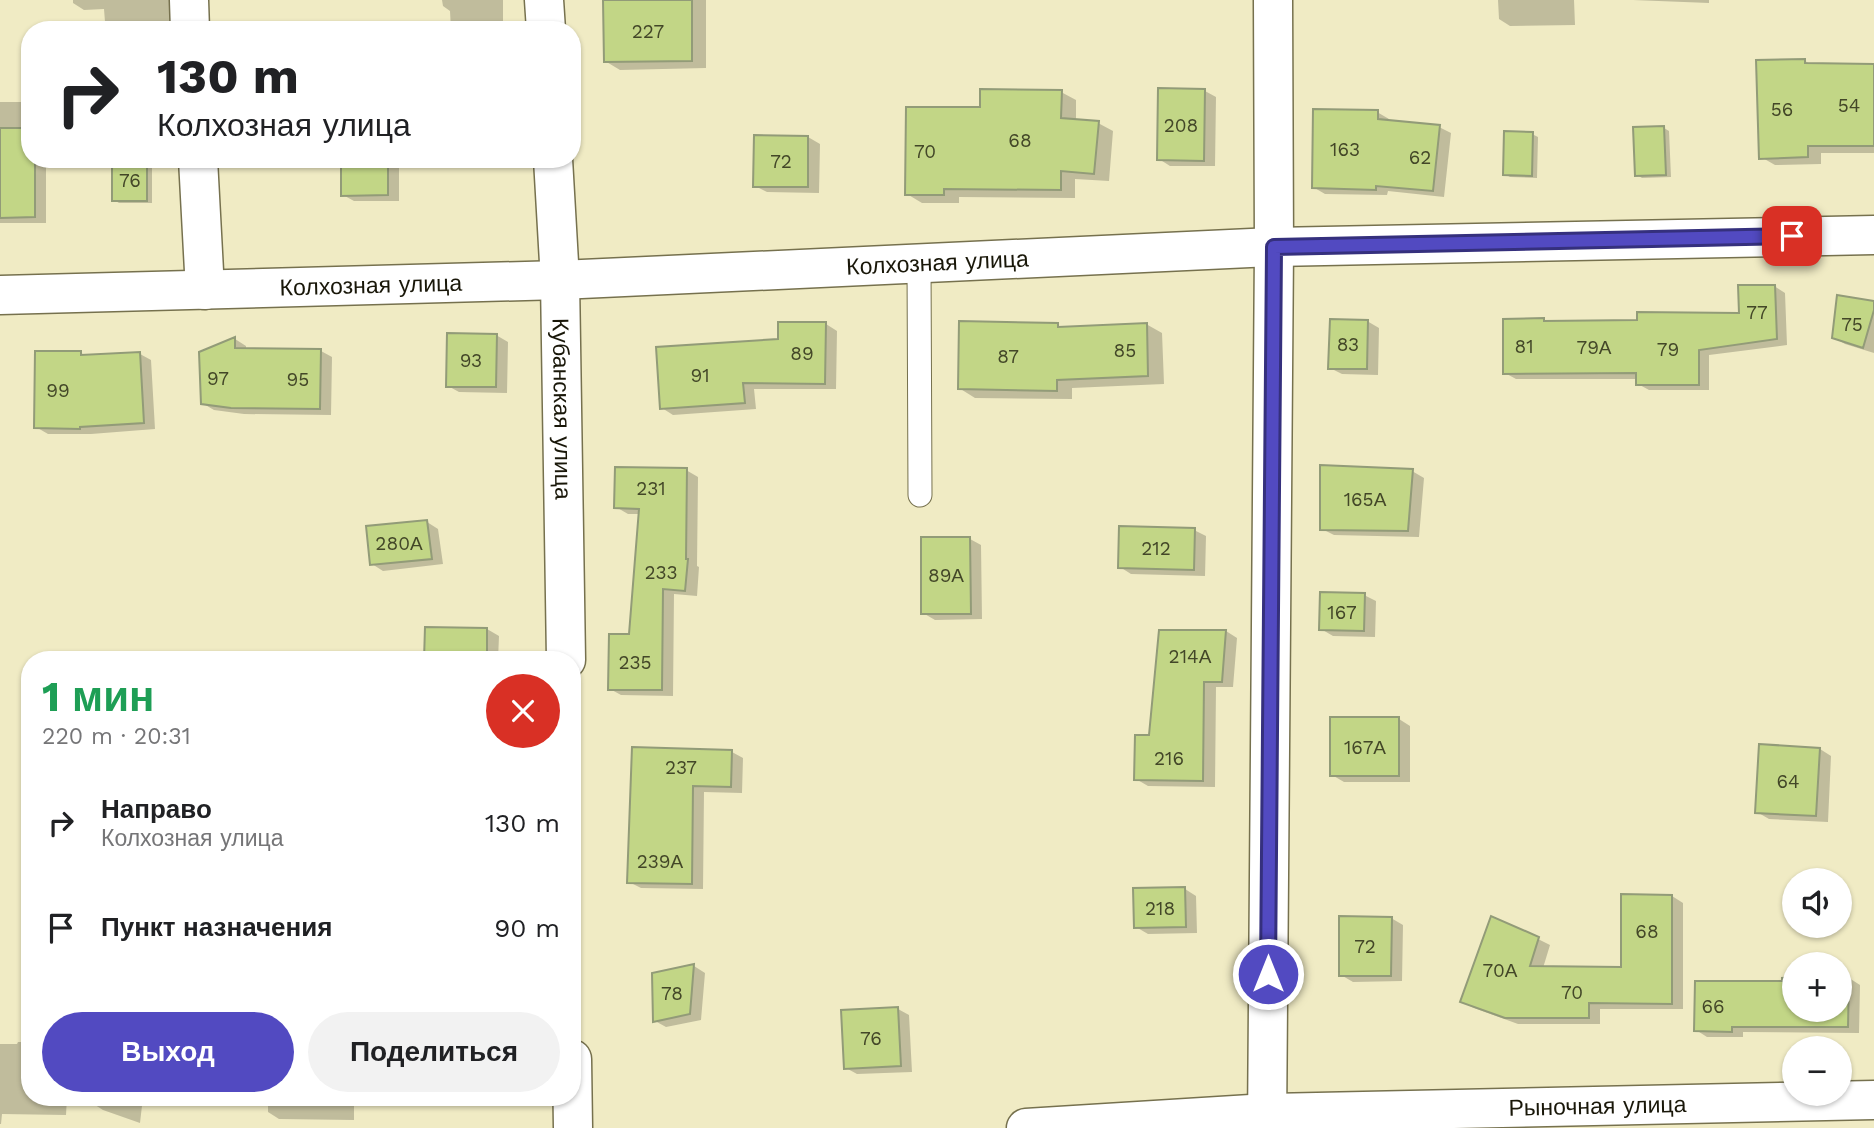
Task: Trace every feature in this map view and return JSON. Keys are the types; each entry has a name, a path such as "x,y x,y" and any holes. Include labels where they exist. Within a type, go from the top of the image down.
{"street":[{"path":"189,0 190,21"},
{"path":"544,0 545,21"},
{"path":"1267,1121 1274,247 1273,0"},
{"path":"198,168 205,290"},
{"name":"Кубанская улица","path":"554,168 560,280 566,651"},
{"name":"Колхозная улица","path":"0,295 560,280 1274,247 1874,235"},
{"name":"Рыночная улица","path":"1027,1128 1874,1100"},
{"path":"573,1106 573,1128"}],"lane":[{"path":"919,263 920,495"}],"building":[{"path":"603,0 692,0 692,61 604,62"},
{"path":"1805,59 1805,63 1874,64 1874,146 1808,146 1808,157 1759,159 1756,60"},
{"path":"1158,88 1205,89 1204,161 1157,160"},
{"path":"980,89 1062,90 1061,118 1099,121 1094,174 1061,171 1061,190 944,189 944,195 905,195 906,107 980,107"},
{"path":"1313,109 1378,110 1378,119 1440,125 1433,191 1376,186 1376,190 1312,188"},
{"path":"1664,126 1666,175 1635,176 1633,127"},
{"path":"0,128 21,128 21,168 35,168 35,217 0,218"},
{"path":"1504,131 1533,132 1532,176 1503,175"},
{"path":"754,135 808,136 808,187 753,187"},
{"path":"112,168 147,168 147,201 112,201"},
{"path":"341,168 388,168 388,195 341,196"},
{"path":"1738,285 1775,285 1777,339 1699,350 1699,385 1636,385 1636,373 1503,374 1503,319 1637,320 1637,312 1739,313"},
{"path":"1837,295 1874,301 1863,348 1832,338"},
{"path":"1330,319 1368,320 1367,369 1328,369"},
{"path":"959,321 1058,323 1058,327 1147,323 1148,376 1057,380 1057,391 958,389"},
{"path":"778,322 826,322 825,384 743,383 745,403 660,409 656,347 778,339"},
{"path":"447,333 497,334 496,387 446,387"},
{"path":"235,337 235,348 321,349 320,409 231,408 201,404 199,352"},
{"path":"35,351 81,351 81,355 140,352 144,423 80,429 34,428"},
{"path":"1320,465 1413,469 1408,531 1320,530"},
{"path":"615,467 687,468 688,559 685,591 663,589 662,690 608,690 609,634 629,634 639,509 614,508"},
{"path":"427,520 432,559 370,565 366,526"},
{"path":"1119,526 1195,528 1194,570 1118,568"},
{"path":"921,537 970,537 971,614 921,614"},
{"path":"1320,592 1365,593 1364,631 1319,630"},
{"path":"425,627 487,628 487,651 424,651"},
{"path":"1159,630 1226,630 1222,682 1204,682 1203,781 1134,780 1135,735 1149,735"},
{"path":"1330,717 1399,717 1399,776 1330,776"},
{"path":"1759,744 1820,748 1816,816 1755,813"},
{"path":"632,747 732,750 731,787 693,786 692,884 627,883"},
{"path":"1185,887 1186,927 1134,928 1133,888"},
{"path":"1621,894 1672,895 1672,1004 1589,1003 1589,1018 1505,1018 1460,1002 1491,916 1539,937 1530,966 1621,967"},
{"path":"1339,916 1392,917 1391,976 1339,976"},
{"path":"694,964 690,1014 653,1022 652,973"},
{"path":"1695,981 1782,981 1782,1022 1848,1022 1848,1027 1732,1027 1732,1032 1694,1031"},
{"path":"898,1007 901,1066 844,1069 841,1010"}],"route":[{"path":"1268,974 1274,247 1792,236"}]}
